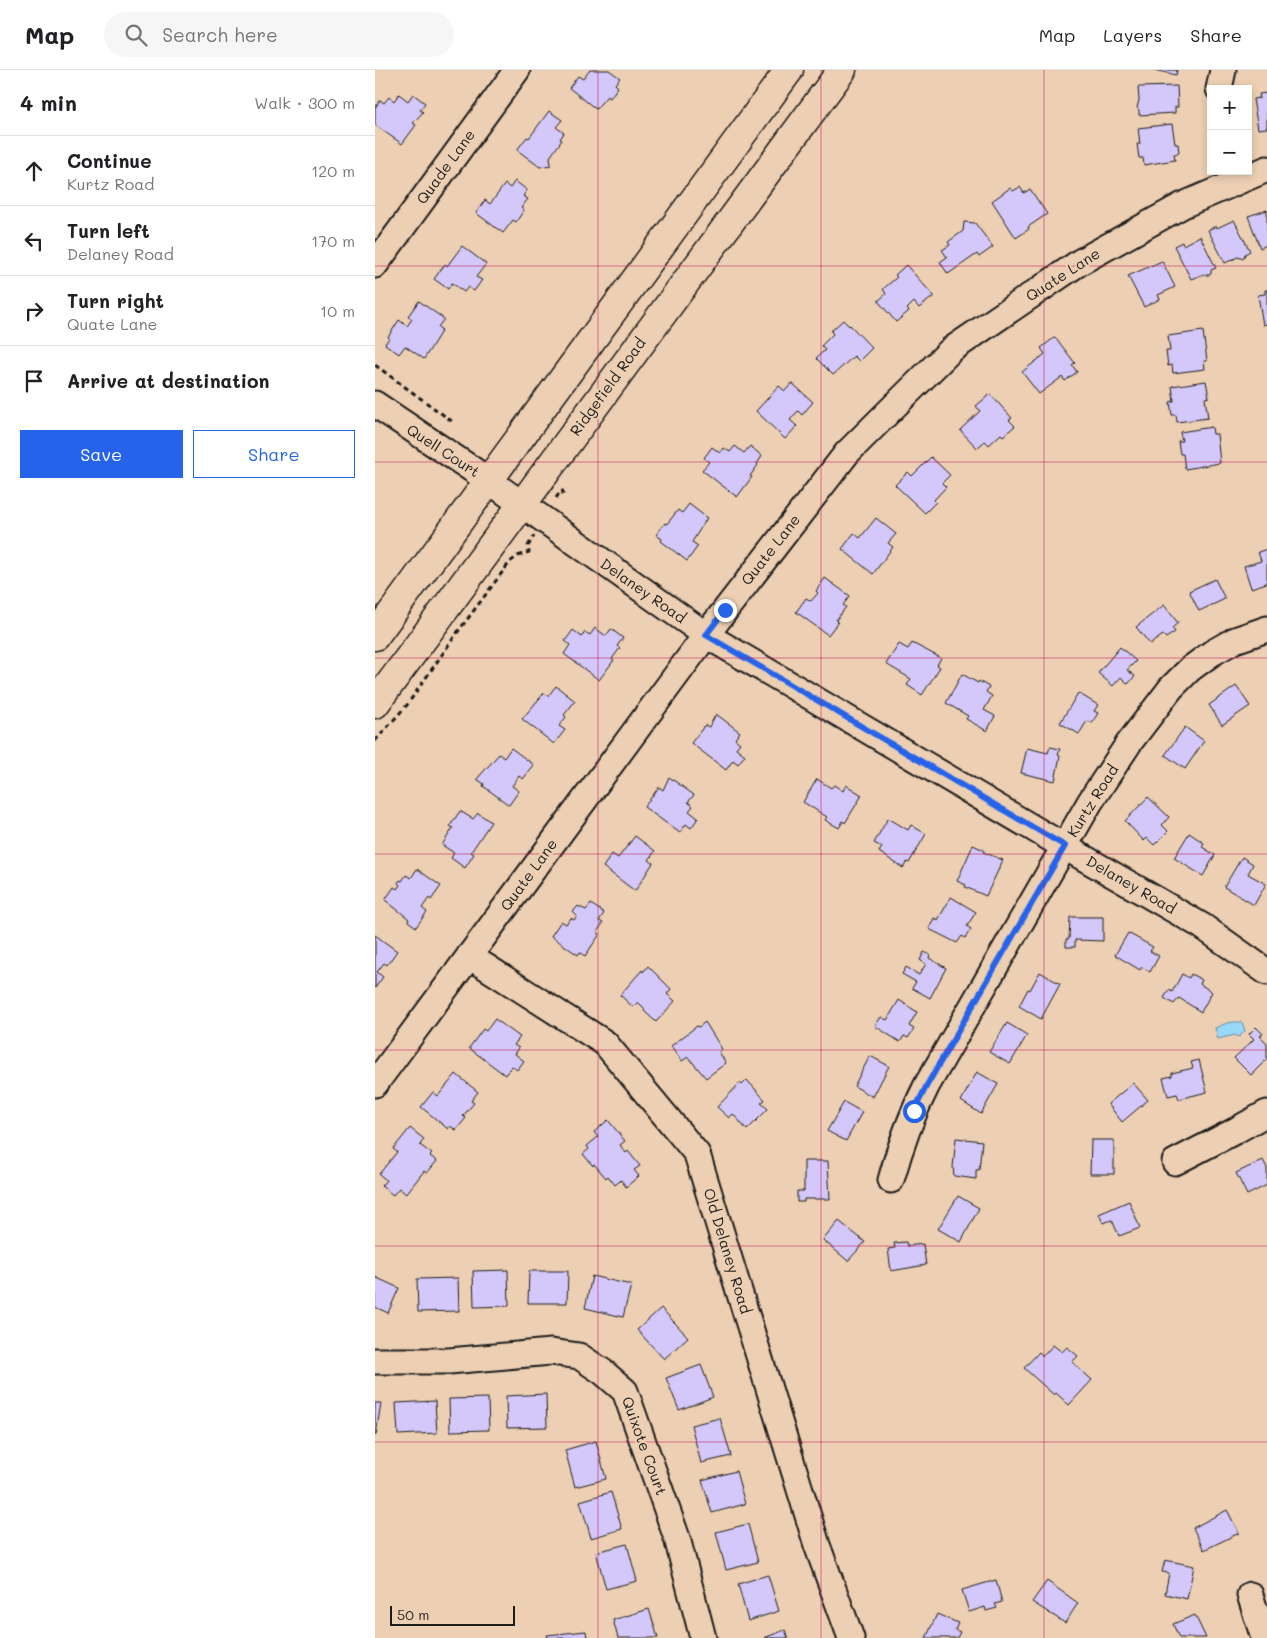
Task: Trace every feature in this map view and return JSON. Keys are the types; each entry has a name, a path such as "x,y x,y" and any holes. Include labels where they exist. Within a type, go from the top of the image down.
{"main road":[{"path":"375,636 789,70"},
{"name":"Ridgefield Road","path":"375,704 842,70"}],"street":[{"name":"Quade Lane","path":"375,265 517,70"},
{"path":"1220,85 1223,70"},
{"name":"Quate Lane","path":"375,1084 706,635 847,453 951,350 1080,262 1229,178 1267,169"},
{"name":"Quell Court","path":"375,404 488,480"},
{"name":"Delaney Road","path":"488,480 706,635 1202,926 1267,972"},
{"name":"Kurtz Road","path":"891,1180 900,1145 927,1085 1090,802 1129,744 1171,688 1190,669 1212,653 1235,640 1267,629"},
{"name":"Old Delaney Road","path":"469,956 605,1043 697,1154 817,1545 851,1638"},
{"path":"1175,1162 1267,1112"},
{"name":"Quixote Court","path":"375,1360 449,1361 551,1352 579,1356 618,1385 625,1391 674,1529 703,1638"},
{"path":"1250,1595 1264,1638"}],"path":[{"path":"375,366 453,422"},
{"path":"557,495 563,495"},
{"path":"375,741 407,705 457,633 510,562 518,556 529,552 528,546"}],"water":[{"path":"1235,1022 1242,1022 1245,1031 1239,1037 1235,1035 1218,1039 1215,1028"}],"building":[{"path":"590,70 609,70 620,78 615,84 618,87 610,98 607,96 596,109 569,88 578,76 583,79"},
{"path":"1154,70 1177,70 1176,75"},
{"path":"1177,86 1178,107 1175,107 1175,113 1139,115 1137,108 1139,100 1138,87"},
{"path":"1267,93 1267,128 1258,129 1253,99 1260,98 1259,94"},
{"path":"399,94 408,101 413,94 425,103 420,110 423,112 413,123 416,125 402,144 375,125 375,108 380,100 384,103 389,97 394,101"},
{"path":"549,111 562,120 556,127 564,133 560,139 562,140 550,157 551,165 540,167 517,150 527,137 529,138"},
{"path":"1172,124 1175,144 1178,144 1179,153 1174,154 1175,160 1144,165 1143,158 1139,158 1137,144 1140,144 1138,128"},
{"path":"515,181 527,190 523,196 528,199 521,208 524,210 516,222 513,220 503,233 476,213 485,200 490,204 505,184 510,188"},
{"path":"1020,187 1024,193 1030,189 1047,214 1016,238 992,201 1010,188 1013,191"},
{"path":"1267,210 1267,245 1260,248 1248,216"},
{"path":"1234,220 1250,251 1245,254 1243,259 1238,257 1225,263 1208,230"},
{"path":"964,222 975,223 993,247 979,257 977,254 948,274 940,262 947,257 942,250 950,245 948,242 963,231"},
{"path":"1200,236 1216,268 1211,270 1209,275 1204,274 1191,279 1174,246 1182,242 1183,245"},
{"path":"462,246 486,264 476,277 482,280 474,291 468,287 464,292 452,283 448,289 434,279 445,264 447,266"},
{"path":"1162,261 1175,287 1158,295 1160,299 1144,307 1128,276"},
{"path":"906,265 934,296 919,308 914,302 907,309 909,311 896,322 878,301 886,294 883,289 897,277 895,275"},
{"path":"1265,290 1267,290 1267,324 1263,325 1258,295 1265,294"},
{"path":"419,301 444,319 438,327 442,330 424,359 405,346 399,354 385,344 399,320 407,326 412,319 408,316"},
{"path":"843,320 872,348 859,361 854,356 833,375 816,358 825,350 821,346 833,334 831,331"},
{"path":"1203,331 1207,361 1204,361 1205,369 1173,373 1172,365 1168,366 1166,351 1170,351 1168,336"},
{"path":"1055,337 1075,363 1072,365 1077,372 1065,381 1062,377 1039,394 1022,372 1045,354 1041,348"},
{"path":"1206,381 1209,397 1205,398 1208,418 1177,422 1176,415 1172,415 1170,402 1174,401 1172,386"},
{"path":"792,383 813,402 802,415 798,411 790,420 797,426 785,439 756,411 779,386 785,391"},
{"path":"990,394 1012,418 1009,420 1015,426 1003,436 1001,434 989,445 985,441 977,448 960,430 980,411 976,406"},
{"path":"1212,427 1213,434 1217,434 1220,463 1185,469 1183,454 1180,454 1178,441 1182,441 1180,432"},
{"path":"735,446 744,453 750,446 762,456 750,476 752,477 737,497 702,470 709,462 704,458 712,447 720,453 724,448 730,452"},
{"path":"931,457 950,475 942,483 946,487 934,500 936,502 925,513 895,485 908,472 912,476"},
{"path":"689,504 707,518 692,542 698,546 687,561 656,535 678,510 682,513"},
{"path":"876,518 896,534 888,543 893,547 873,574 842,549 854,533 860,538"},
{"path":"1267,549 1267,583 1251,588 1244,566 1261,561 1258,552"},
{"path":"825,578 850,596 843,605 846,607 836,620 838,622 828,635 796,612 806,598 811,601 818,593 816,591"},
{"path":"1215,579 1225,599 1199,611 1189,591"},
{"path":"1164,605 1178,623 1172,628 1175,632 1166,638 1163,635 1150,644 1136,627"},
{"path":"595,628 606,636 611,629 623,638 617,646 620,648 612,659 614,660 599,680 564,654 570,645 565,641 573,630 582,637 585,632 590,635"},
{"path":"912,643 941,658 937,665 940,667 922,695 907,685 911,679 886,664 899,644 908,649"},
{"path":"1120,647 1136,661 1127,670 1135,676 1128,684 1121,677 1113,686 1098,673"},
{"path":"962,674 989,687 986,692 992,696 984,710 995,716 987,731 966,719 968,716 946,703"},
{"path":"556,686 575,701 564,715 566,717 559,726 565,730 554,744 522,719 544,693 548,696"},
{"path":"1236,686 1250,706 1222,725 1209,705"},
{"path":"1078,693 1098,705 1094,711 1098,713 1092,723 1087,721 1079,734 1060,723"},
{"path":"716,714 740,732 735,739 740,743 736,748 745,755 738,764 733,760 726,770 691,743 705,725 709,727"},
{"path":"1185,727 1204,741 1185,769 1165,755"},
{"path":"1050,747 1060,749 1055,781 1021,773 1027,748 1048,753"},
{"path":"511,748 534,765 523,779 519,776 512,786 519,791 509,805 483,786 484,784 477,779 499,754 504,758"},
{"path":"669,777 694,795 688,802 693,806 689,811 698,818 691,828 686,824 680,833 644,807 659,787 663,790"},
{"path":"817,779 831,788 834,785 843,791 846,785 862,795 845,823 843,821 839,828 825,820 827,817 803,802"},
{"path":"1148,797 1169,817 1162,825 1168,831 1154,845 1147,838 1144,841 1125,821"},
{"path":"460,811 473,819 478,813 491,822 471,852 474,854 465,868 451,858 454,853 442,845 453,828 450,826"},
{"path":"888,818 908,830 911,825 926,834 909,863 907,862 903,868 879,852 882,847 874,843"},
{"path":"1189,833 1204,843 1202,847 1215,855 1203,876 1174,858"},
{"path":"635,836 655,851 649,860 653,863 635,891 603,867 612,854 618,858"},
{"path":"973,845 984,850 983,852 1003,860 986,896 965,887 966,885 957,881"},
{"path":"1242,857 1253,864 1248,874 1266,884 1254,905 1224,887"},
{"path":"417,869 441,886 431,900 429,898 422,908 427,912 416,927 385,900 394,887 397,889 400,885 398,883 400,880 402,881 406,875 411,878"},
{"path":"951,897 976,912 967,926 971,929 965,938 962,936 957,943 929,929 934,918 938,920"},
{"path":"591,904 604,913 599,921 603,923 597,932 600,934 585,956 580,952 578,955 551,936 561,921 566,924 571,918 574,920 577,916 573,912 578,906 586,910"},
{"path":"1070,917 1103,917 1103,941 1075,940 1075,947 1066,947 1066,939 1069,939"},
{"path":"1128,933 1153,947 1150,951 1159,956 1150,972 1142,967 1140,970 1115,955"},
{"path":"375,935 397,951 387,965 384,963 377,972 383,977 375,988"},
{"path":"924,952 930,955 929,958 946,968 930,998 912,988 916,982 902,974 906,967 919,975 926,964 920,960"},
{"path":"648,966 671,989 667,994 675,1001 656,1022 644,1011 645,1009 638,1002 633,1007 620,995 642,970 643,972"},
{"path":"1040,972 1060,984 1041,1019 1019,1006"},
{"path":"1182,974 1189,978 1191,974 1202,980 1200,984 1212,992 1201,1012 1179,998 1174,1004 1164,998 1169,990 1172,992"},
{"path":"899,1000 917,1012 909,1026 914,1029 908,1038 904,1036 900,1042 875,1026 881,1017 887,1020"},
{"path":"495,1019 520,1037 514,1045 519,1048 515,1054 524,1061 517,1070 512,1066 505,1075 469,1048 483,1029 486,1031"},
{"path":"705,1022 722,1049 719,1052 726,1063 706,1078 688,1057 682,1061 671,1046"},
{"path":"1007,1023 1027,1035 1010,1064 989,1052"},
{"path":"1256,1027 1263,1034 1260,1036 1267,1043 1267,1059 1251,1075 1234,1058 1254,1039 1249,1034"},
{"path":"870,1056 889,1066 873,1097 854,1086"},
{"path":"1199,1060 1207,1092 1179,1099 1177,1094 1168,1096 1163,1078 1172,1076 1172,1073 1193,1068 1191,1062"},
{"path":"977,1072 998,1084 981,1114 961,1101"},
{"path":"456,1074 478,1092 471,1101 474,1103 463,1116 466,1118 456,1130 450,1126 448,1129 421,1107 433,1092 438,1096"},
{"path":"747,1080 765,1100 761,1103 768,1109 747,1130 733,1114 729,1118 717,1107 740,1083 742,1085"},
{"path":"1133,1083 1148,1100 1122,1122 1108,1104"},
{"path":"844,1102 862,1112 846,1141 827,1131"},
{"path":"608,1120 625,1141 620,1145 626,1153 628,1151 640,1166 634,1170 639,1176 626,1187 621,1180 615,1185 594,1164 593,1166 583,1154 589,1149 587,1146 598,1137 594,1132"},
{"path":"410,1128 424,1139 420,1145 432,1154 430,1156 437,1161 427,1173 424,1171 406,1194 399,1188 393,1195 381,1186 386,1180 379,1174 397,1152 393,1149"},
{"path":"956,1138 982,1141 979,1170 976,1170 976,1179 954,1176"},
{"path":"1091,1140 1114,1140 1114,1174 1090,1174"},
{"path":"1263,1160 1267,1168 1267,1185 1247,1195 1236,1173"},
{"path":"804,1161 828,1161 830,1199 804,1199 804,1202 797,1202 797,1191 804,1191"},
{"path":"958,1196 979,1208 961,1242 938,1229"},
{"path":"1129,1201 1140,1228 1119,1236 1112,1220 1103,1223 1099,1214"},
{"path":"839,1221 865,1242 848,1261 823,1240"},
{"path":"906,1242 907,1246 923,1244 926,1265 891,1271 888,1249 895,1248 894,1243"},
{"path":"508,1270 509,1306 474,1307 473,1271"},
{"path":"529,1271 568,1271 567,1303 528,1303"},
{"path":"592,1276 631,1285 623,1317 585,1308"},
{"path":"375,1277 399,1288 388,1313 375,1307"},
{"path":"458,1278 459,1311 418,1312 417,1279"},
{"path":"661,1308 688,1337 664,1359 637,1330"},
{"path":"1053,1345 1062,1352 1067,1347 1078,1356 1072,1362 1092,1380 1069,1405 1056,1393 1054,1395 1024,1368 1039,1352 1043,1356"},
{"path":"701,1365 713,1397 679,1410 666,1378"},
{"path":"546,1394 547,1427 507,1428 506,1396"},
{"path":"488,1398 489,1430 450,1431 449,1399"},
{"path":"435,1401 437,1433 398,1435 396,1403"},
{"path":"375,1403 381,1403 376,1435 375,1434"},
{"path":"720,1418 731,1456 701,1463 691,1425"},
{"path":"596,1441 606,1479 575,1487 565,1450"},
{"path":"736,1471 745,1504 712,1513 702,1480"},
{"path":"611,1492 622,1529 591,1538 580,1501"},
{"path":"1227,1510 1239,1533 1204,1550 1193,1528"},
{"path":"748,1524 758,1562 726,1570 716,1532"},
{"path":"627,1544 637,1581 606,1589 596,1552"},
{"path":"1165,1560 1194,1566 1187,1599 1165,1594 1169,1573 1162,1572"},
{"path":"768,1575 779,1611 748,1621 738,1584"},
{"path":"996,1580 1002,1602 995,1604 997,1608 986,1611 985,1607 969,1612 962,1590"},
{"path":"1047,1581 1078,1603 1065,1623 1032,1602"},
{"path":"649,1609 658,1638 618,1638 613,1620"},
{"path":"937,1614 958,1623 955,1630 960,1632 957,1638 926,1638"},
{"path":"1195,1615 1206,1638 1179,1638 1173,1624"},
{"path":"785,1630 788,1638 764,1638"},
{"path":"586,1631 587,1638 548,1638 547,1635"}],"route":[{"path":"725,610 706,635 1065,846 927,1085 914,1111"}]}
